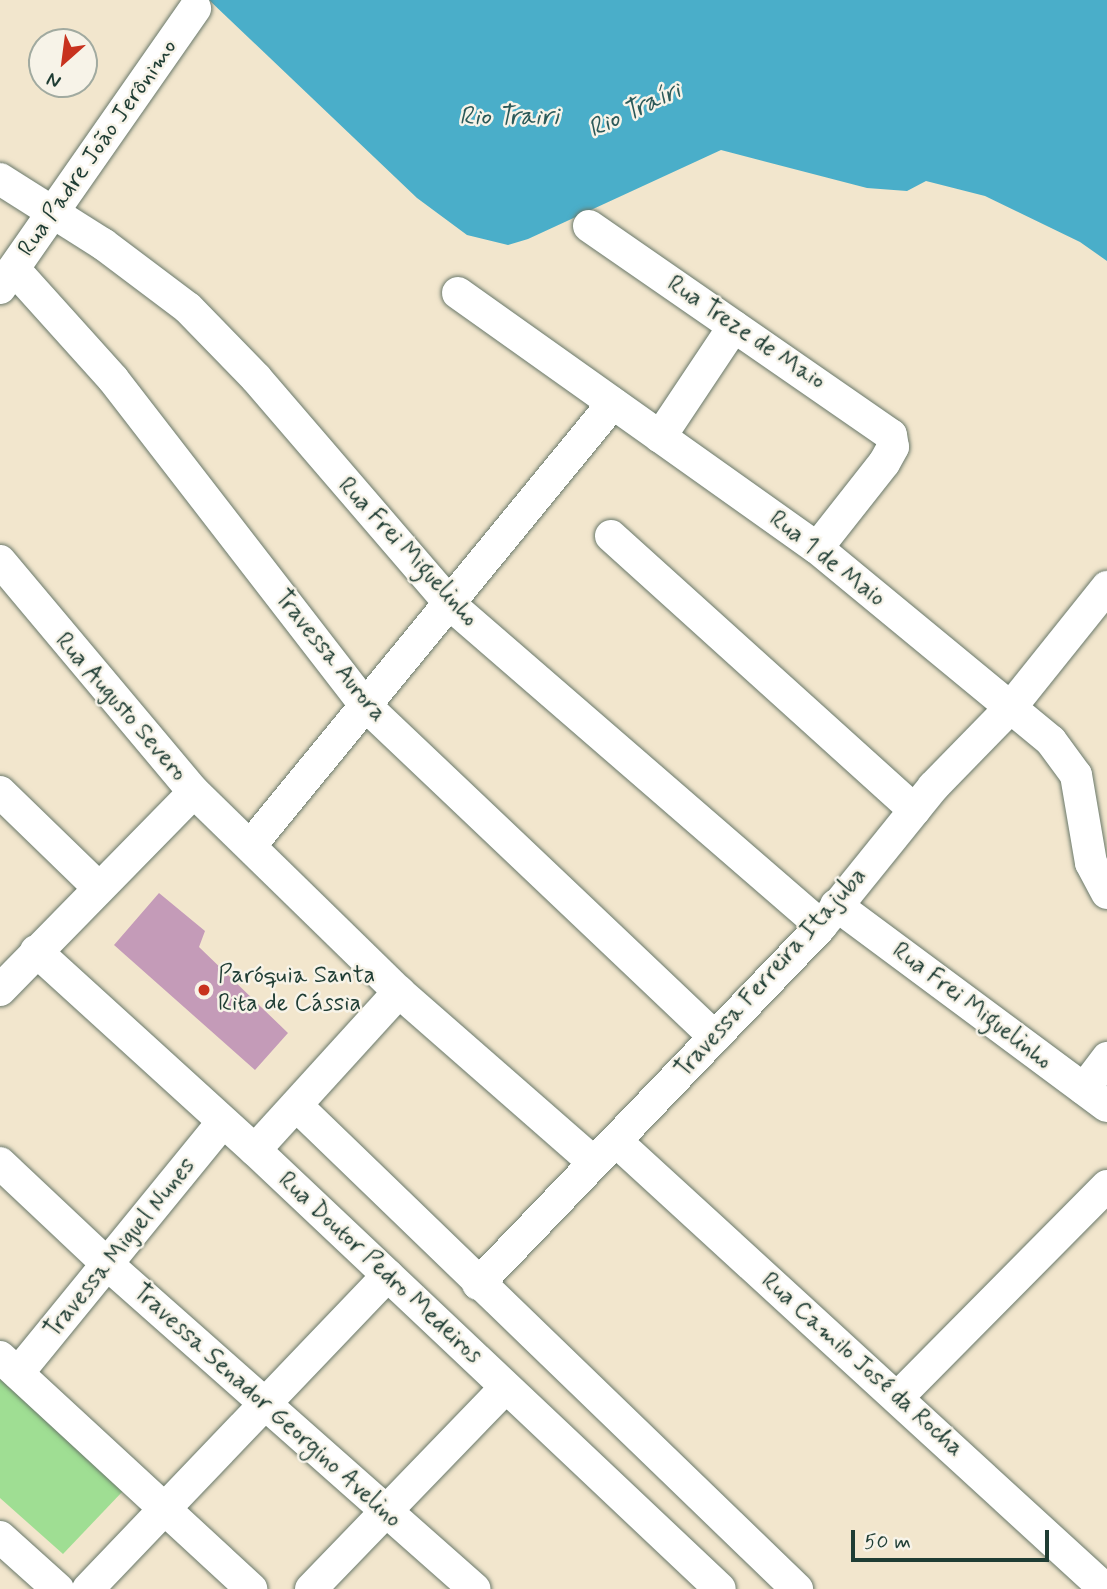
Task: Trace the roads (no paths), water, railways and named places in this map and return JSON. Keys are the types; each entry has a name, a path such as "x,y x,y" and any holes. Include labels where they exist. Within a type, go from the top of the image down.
{"street":[{"name":"Rua Padre João Jerônimo","path":"7,278 195,8"},
{"name":"Rua Frei Miguelinho","path":"0,179 152,277 224,343 452,606 828,915 1095,1098"},
{"name":"Rua Treze de Maio","path":"589,226 891,435 893,447 817,548"},
{"name":"Travessa Aurora","path":"7,278 113,379 366,706 715,1037"},
{"name":"Rua 1 de Maio","path":"458,293 817,548 1011,706 1070,763 1079,788 1091,863 1107,893"},
{"path":"660,437 734,326"},
{"path":"251,845 452,606 613,404"},
{"path":"611,536 914,810"},
{"name":"Rua Augusto Severo","path":"0,561 194,792 399,992 594,1163"},
{"name":"Travessa Ferreira Itajuba","path":"478,1284 617,1142 828,915 914,810 1011,706 1107,586"},
{"path":"0,792 98,887"},
{"path":"0,990 194,792"},
{"name":"Rua Doutor Pedro Medeiros","path":"36,951 255,1150 720,1589"},
{"path":"255,1150 298,1107 399,992"},
{"path":"1095,1098 1107,1058"},
{"path":"298,1107 478,1284 797,1589"},
{"name":"Travessa Miguel Nunes","path":"9,1365 106,1263 223,1122"},
{"name":"Rua Camilo José da Rocha","path":"617,1142 1105,1589"},
{"name":"Travessa Senador Georgino Avelino","path":"0,1163 106,1263 475,1589"},
{"path":"898,1398 1107,1186"},
{"path":"89,1589 388,1275"},
{"path":"9,1365 167,1507 251,1589"},
{"path":"311,1589 505,1388"},
{"path":"0,1537 58,1589"}],"water":[{"name":"Rio Trairi","path":"209,0 1107,0 1107,261 1080,242 985,196 926,181 907,191 867,188 721,150 528,239 508,245 467,235 417,198"}],"place":[{"name":"Paróquia Santa Rita de Cássia","path":"204,990"}],"water label":[{"name":"Rio Traíri","path":"635,111"}]}
